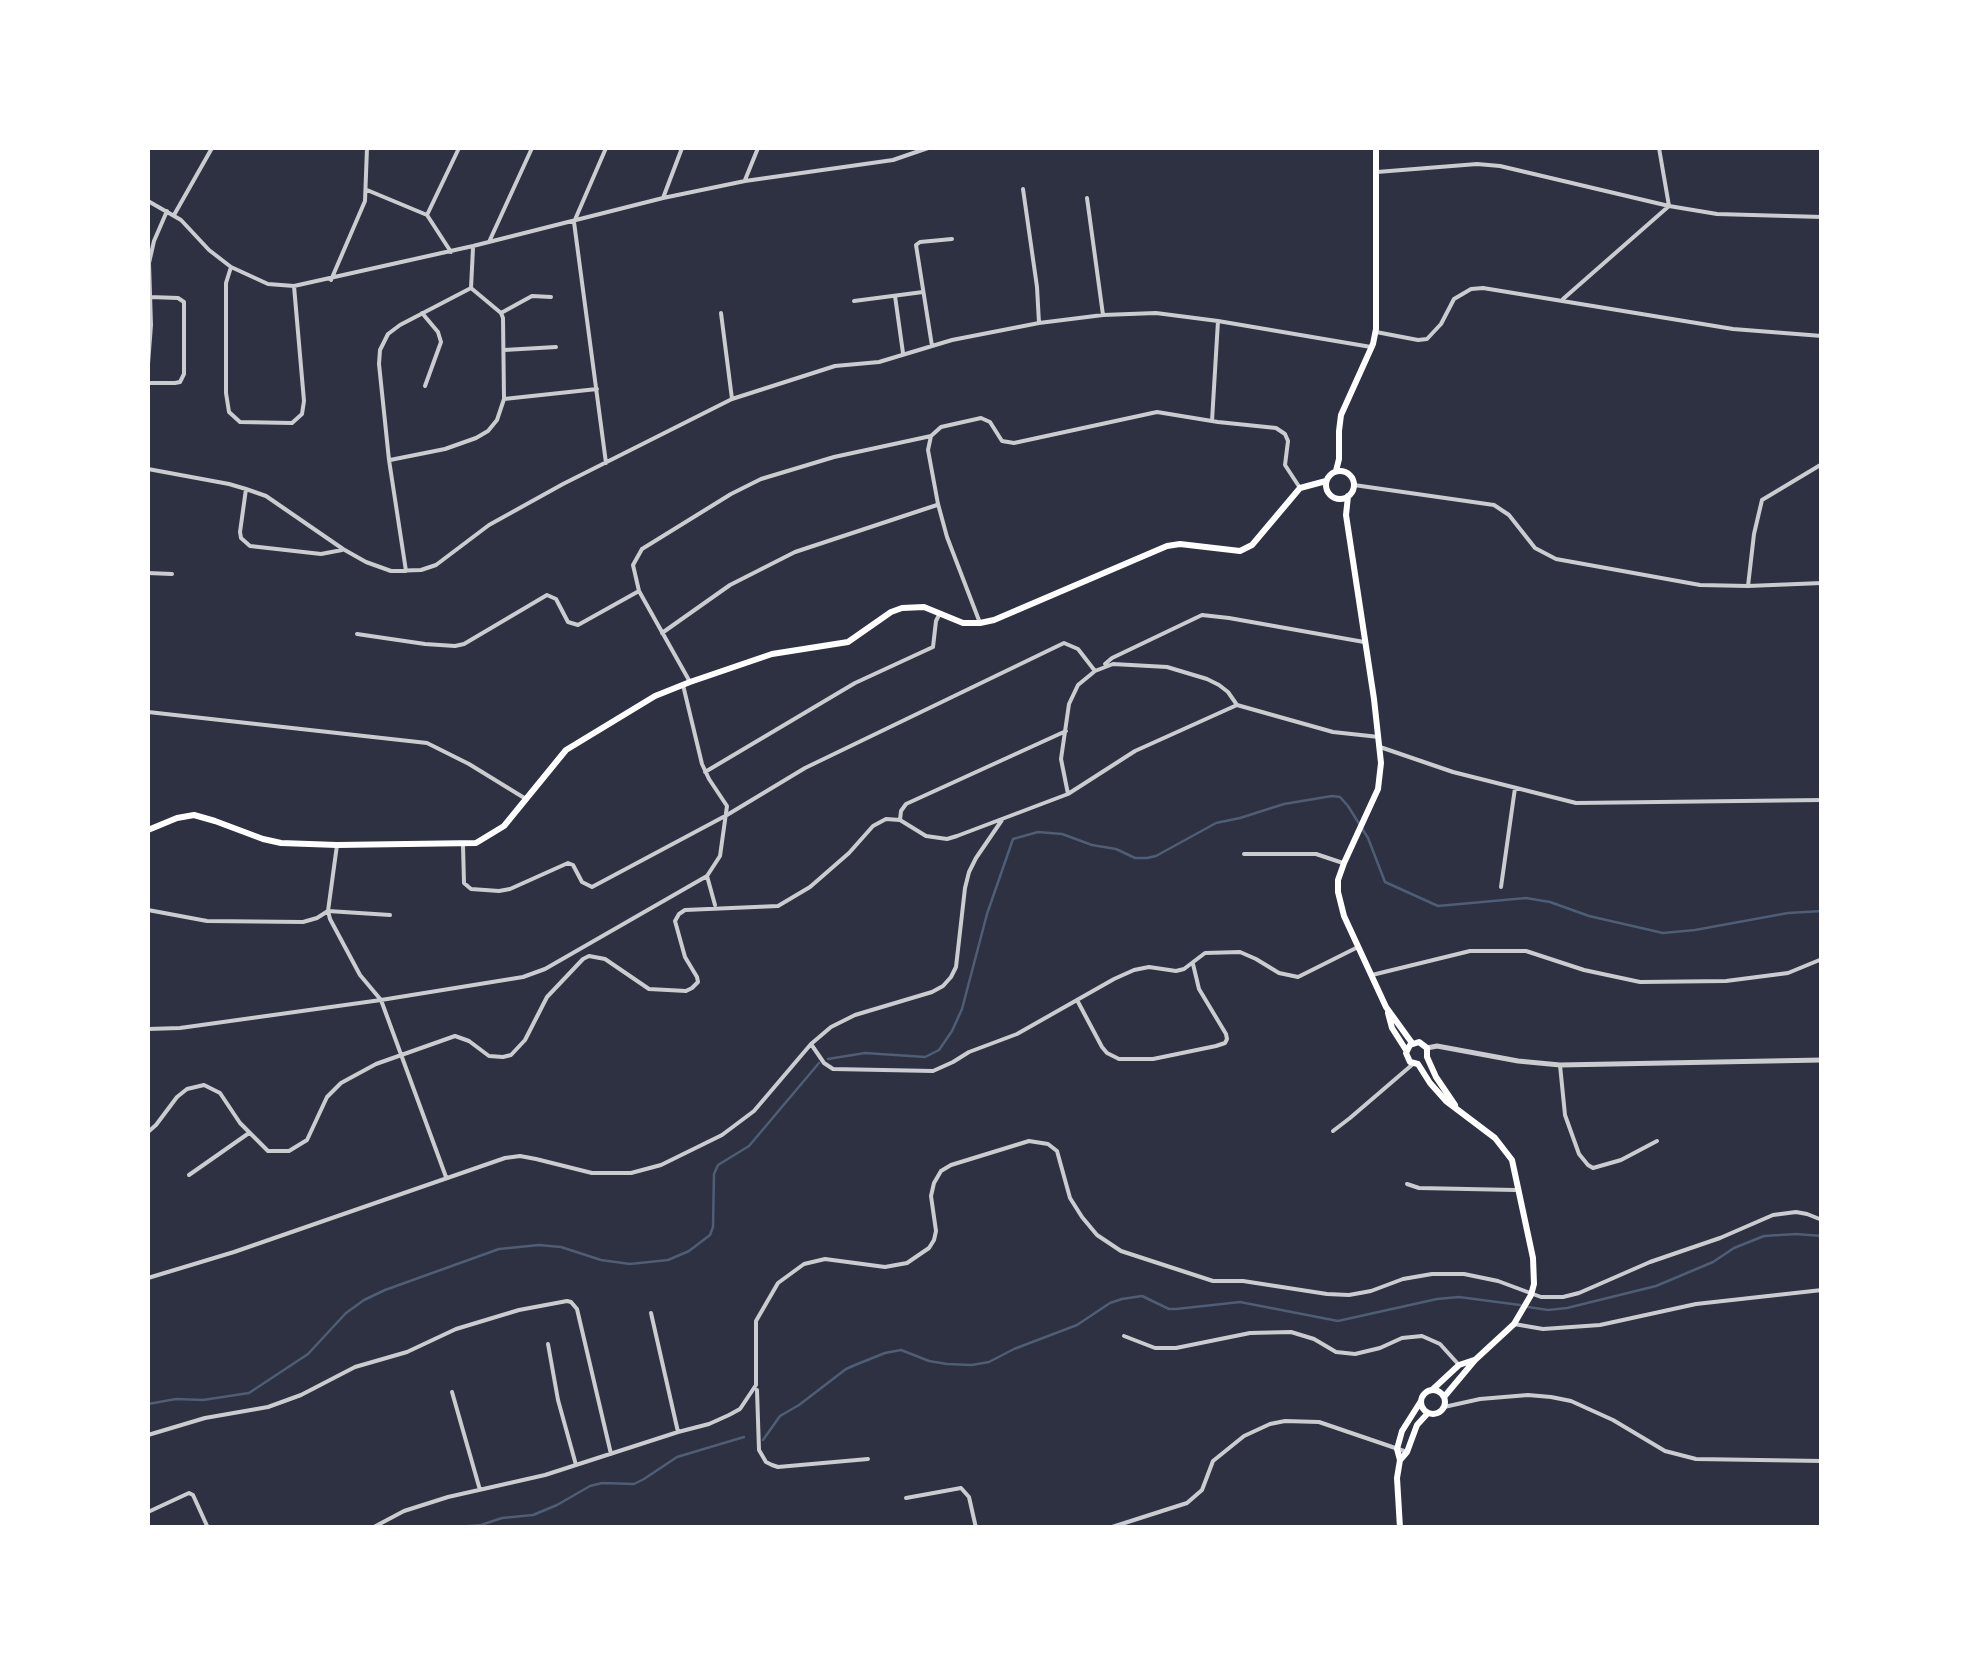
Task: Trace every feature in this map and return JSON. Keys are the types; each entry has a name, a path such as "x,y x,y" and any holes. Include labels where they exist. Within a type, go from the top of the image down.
{"main road":[{"path":"1340,471 1341,415 1376,332 1376,148"},
{"path":"1326,485 1332,473 1340,471 1351,476 1354,484 1346,515 1380,746 1378,788 1338,880 1340,906 1386,1007 1409,1047"},
{"path":"148,830 194,815 281,843 476,843 504,826 566,750 655,696 686,684 772,654 848,642 902,608 924,607 963,623 980,623 1167,546 1240,551 1252,544 1300,488 1326,485 1346,515"},
{"path":"1337,498 1348,496"},
{"path":"1421,1400 1428,1413 1439,1413 1444,1397 1516,1321 1530,1298 1534,1268 1512,1160 1495,1138 1446,1101 1406,1056 1409,1047 1419,1042 1427,1052 1436,1077 1454,1105"},
{"path":"1416,1064 1424,1062 1427,1052"},
{"path":"1400,1528 1397,1478 1402,1432 1425,1393 1459,1365 1475,1360"},
{"path":"1432,1390 1444,1397"},
{"path":"1400,1460 1428,1413"}],"street":[{"path":"174,215 212,148"},
{"path":"330,280 361,215 368,148"},
{"path":"427,215 459,148"},
{"path":"490,242 532,148"},
{"path":"606,148 574,222 606,463"},
{"path":"663,198 682,148"},
{"path":"744,182 758,148"},
{"path":"148,200 174,215 219,260 268,284 294,286 451,252 663,198 893,160 928,148"},
{"path":"1659,148 1669,206"},
{"path":"1376,172 1477,164 1500,166 1718,214 1822,217"},
{"path":"366,190 427,215 451,252"},
{"path":"1023,190 1039,323"},
{"path":"1087,198 1103,315"},
{"path":"1562,300 1669,206"},
{"path":"148,364 151,252 167,211"},
{"path":"932,346 916,245 952,239"},
{"path":"471,288 473,246"},
{"path":"231,267 226,283 226,393 229,412 240,422 292,422 302,414 294,286"},
{"path":"406,571 389,460 380,350 388,334 471,288"},
{"path":"389,460 445,449 476,438 497,420 504,399 504,322 500,312 471,288"},
{"path":"1376,332 1427,339 1441,324 1454,299 1471,289 1483,288 1733,329 1822,336"},
{"path":"854,301 923,292"},
{"path":"500,312 532,296 552,296"},
{"path":"896,296 904,354"},
{"path":"148,382 180,382 184,374 184,302 178,298 150,297"},
{"path":"422,312 441,342 425,386"},
{"path":"148,469 229,484 266,496 343,549 380,568 422,570 436,565 490,525 563,484 732,399 834,366 880,362 932,346 1039,323 1156,313 1371,347"},
{"path":"721,314 732,399"},
{"path":"1212,421 1218,320"},
{"path":"504,350 556,347"},
{"path":"504,399 596,389"},
{"path":"148,1028 180,1028 381,1000 534,974 706,876 720,856 727,815 724,800 705,772 686,684 640,592 633,565 642,549 746,485 834,457 931,436 941,426 975,418 986,419 1002,441 1014,444 1157,412 1279,429 1288,441 1285,465 1300,488"},
{"path":"931,436 928,450 938,504 980,623"},
{"path":"1748,586 1762,500 1822,464"},
{"path":"1354,484 1494,505 1509,515 1535,548 1556,559 1700,585 1822,583"},
{"path":"246,489 240,538 250,546 321,554 343,549"},
{"path":"662,633 730,585 795,552 938,504"},
{"path":"148,573 172,574"},
{"path":"357,634 455,646 548,595 556,599 568,622 578,626 640,592"},
{"path":"705,772 855,682 934,647 940,613"},
{"path":"1102,668 1112,658 1202,616 1364,642"},
{"path":"463,845 464,883 470,889 510,889 565,863 573,865 582,882 592,886 727,815 805,768 1055,646 1072,645 1096,671"},
{"path":"1068,794 1061,760 1074,690 1096,671 1114,664 1160,666 1186,672 1219,686 1238,706"},
{"path":"148,1132 177,1097 187,1089 204,1085 220,1094 268,1151 290,1151 307,1140 328,1098 342,1084 376,1064 454,1036 490,1056 510,1054 525,1040 547,998 589,956 605,959 650,989 692,988 697,977 685,957 675,922 685,910 778,906 793,900 828,872 873,826 886,819 900,820 926,836 947,839 1068,794 1150,743 1238,706 1333,732 1379,737"},
{"path":"148,712 426,743 526,799"},
{"path":"900,820 906,804 1066,731"},
{"path":"1380,746 1453,772 1576,803 1822,800"},
{"path":"1501,887 1515,788"},
{"path":"148,1278 234,1252 490,1162 520,1156 592,1173 630,1173 662,1165 722,1135 754,1112 810,1044 831,1027 855,1015 932,992 951,977 956,968 969,872 1002,820"},
{"path":"336,845 328,911 333,927 360,976 381,1000 447,1178"},
{"path":"1244,854 1316,854 1344,863"},
{"path":"706,876 716,908"},
{"path":"148,910 207,921 310,920 328,911 390,915"},
{"path":"810,1044 833,1069 932,1070 1017,1034 1134,970 1149,967 1176,971 1205,953 1240,952 1280,972 1298,976 1358,947"},
{"path":"1372,975 1470,951 1526,951 1584,970 1640,982 1726,982 1788,972 1822,959"},
{"path":"1077,1000 1106,1053 1119,1059 1153,1059 1216,1046 1224,1043 1226,1034 1199,989 1193,963"},
{"path":"1427,1052 1437,1046 1560,1065 1822,1060"},
{"path":"1333,1131 1416,1064"},
{"path":"1560,1065 1565,1116 1588,1166 1622,1160 1656,1141"},
{"path":"189,1175 249,1133"},
{"path":"868,1459 778,1467 762,1456 756,1321 778,1283 804,1264 825,1259 885,1267 907,1263 934,1240 930,1196 942,1171 1029,1141 1048,1144 1057,1151 1070,1198 1082,1217 1120,1251 1214,1280 1348,1295 1404,1279 1464,1274 1498,1281 1530,1298 1563,1297 1773,1215 1796,1212 1822,1220"},
{"path":"1407,1184 1419,1188 1520,1190"},
{"path":"1516,1321 1542,1329 1600,1325 1696,1304 1822,1290"},
{"path":"148,1435 205,1418 268,1407 355,1367 407,1352 456,1329 518,1310 567,1302 574,1305 581,1326 611,1454"},
{"path":"651,1313 678,1432"},
{"path":"1124,1336 1155,1348 1176,1348 1250,1334 1291,1332 1336,1352 1354,1354 1402,1338 1422,1336 1440,1344 1459,1365"},
{"path":"548,1344 576,1464"},
{"path":"372,1528 404,1511 448,1497 545,1475 709,1424 740,1408 756,1385"},
{"path":"452,1392 480,1490"},
{"path":"1444,1407 1480,1398 1551,1397 1613,1420 1666,1450 1696,1458 1822,1461"},
{"path":"1109,1528 1187,1504 1202,1490 1213,1461 1244,1436 1270,1424 1319,1422 1406,1452"},
{"path":"906,1498 961,1488 970,1497 976,1528"},
{"path":"148,1512 188,1493 193,1495 208,1528"}],"waterway":[{"path":"828,1059 865,1053 925,1057 939,1050 962,1009 987,914 1013,839 1038,832 1062,834 1135,858 1147,858 1216,823 1284,804 1332,796 1340,797 1348,806 1368,838 1385,882 1438,906 1526,898 1663,933 1822,911"},
{"path":"148,1404 249,1393 308,1354 346,1313 364,1300 499,1249 561,1247 601,1260 630,1264 668,1260 689,1251 710,1235 713,1227 714,1174 718,1165 749,1146 819,1063"},
{"path":"1528,1307 1567,1308 1656,1286 1764,1236 1822,1236"},
{"path":"763,1440 780,1416 846,1369 885,1353 901,1350 947,1364 989,1362 1077,1325 1122,1299 1142,1296 1169,1309 1240,1302 1338,1321 1459,1297 1520,1305"},
{"path":"444,1528 533,1515 590,1486 634,1484 677,1457 744,1437"}]}
